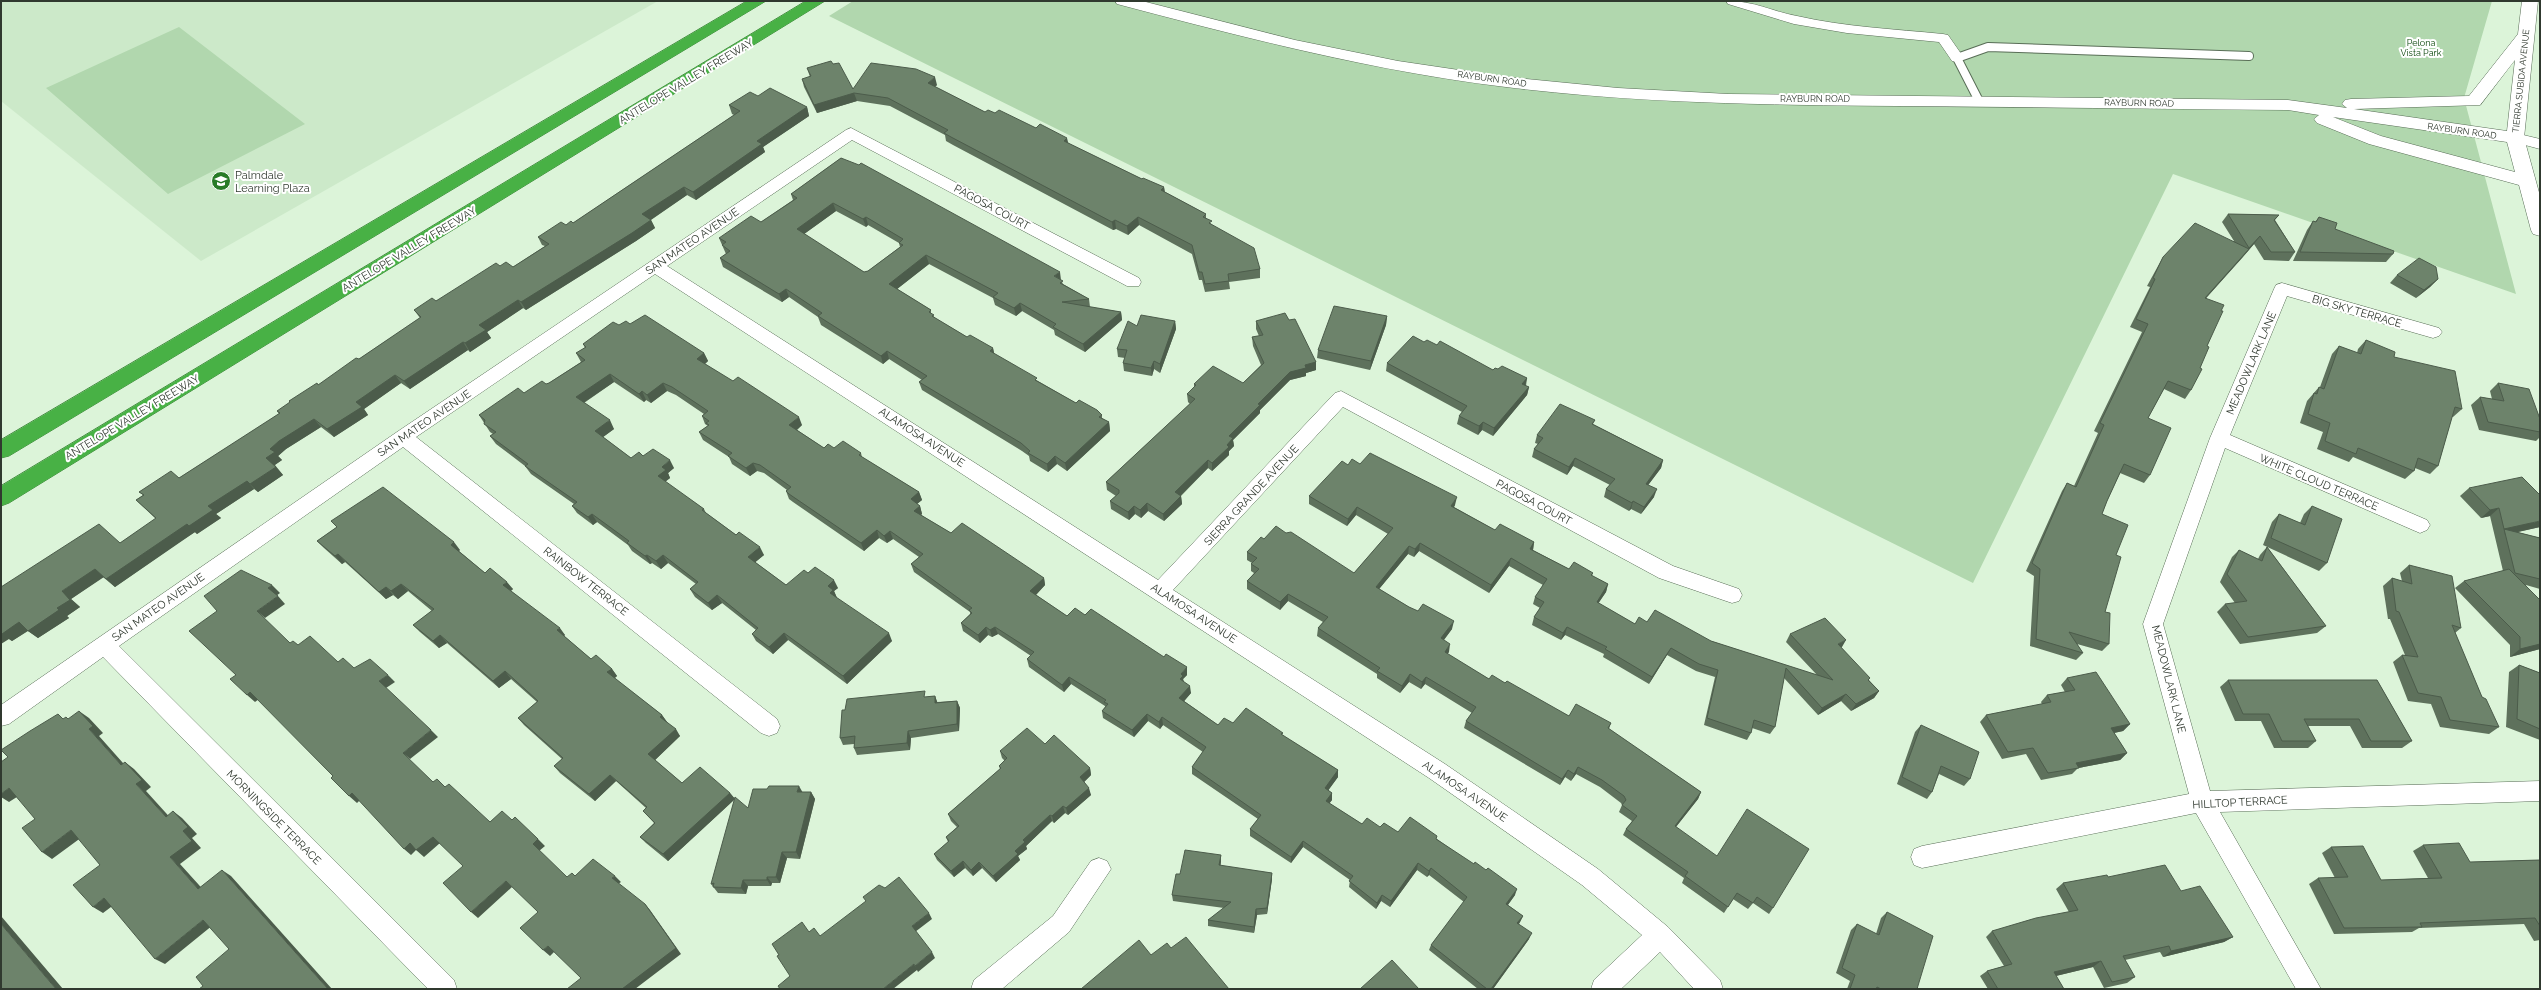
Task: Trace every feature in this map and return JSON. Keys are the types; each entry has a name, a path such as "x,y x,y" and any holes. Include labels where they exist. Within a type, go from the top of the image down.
{"highway":[{"path":"1,450 758,1"},
{"name":"ANTELOPE VALLEY FREEWAY","path":"1,497 817,1"}],"street":[{"name":"RAYBURN ROAD","path":"1123,1 1294,45 1398,66 1506,82 1618,93 1728,99 1979,100 2288,105 2515,138"},
{"path":"1733,1 1794,20 1847,29 1943,38 1957,58"},
{"name":"TIERRA SUBIDA AVENUE","path":"2530,1 2515,138 2540,230"},
{"path":"2288,105 2474,101 2526,35"},
{"path":"2288,105 2375,140 2526,181"},
{"name":"SAN MATEO AVENUE","path":"1,717 403,437 851,133"},
{"name":"PAGOSA COURT","path":"851,133 1133,282"},
{"path":"2515,138 2540,144"},
{"name":"ALAMOSA AVENUE","path":"656,266 1160,591 1456,785 1590,877 1660,935 1711,989"},
{"name":"BIG SKY TERRACE","path":"2282,289 2432,332"},
{"name":"MEADOWLARK LANE","path":"2282,289 2219,438 2153,624 2202,802 2309,989"},
{"name":"PAGOSA COURT","path":"1341,398 1666,572 1732,595"},
{"name":"SIERRA GRANDE AVENUE","path":"1160,591 1341,398"},
{"name":"RAINBOW TERRACE","path":"403,437 769,726"},
{"name":"WHITE CLOUD TERRACE","path":"2219,438 2420,525"},
{"name":"MORNINGSIDE TERRACE","path":"104,645 445,989"},
{"name":"HILLTOP TERRACE","path":"1922,857 2202,802 2539,791"},
{"path":"983,989 1061,924 1099,869"},
{"path":"1603,989 1660,935"}],"lane":[{"path":"1979,100 1957,58 1988,47 2250,56"}],"shaded area":[{"name":"Palmdale Learning Plaza","path":"1,1 658,1 201,261 1,101"}],"green space":[{"name":"Pelona Vista Park","path":"853,1 2492,1 2464,98 2516,294 2173,174 1973,583 829,16"},
{"path":"179,27 305,124 168,194 46,88"}],"building":[{"path":"831,61 833,64 839,63 853,89 871,63 916,69 935,77 928,83 985,112 988,110 995,113 999,110 1036,128 1040,124 1067,138 1064,141 1142,179 1143,178 1164,187 1161,190 1206,214 1203,217 1212,221 1209,223 1254,248 1260,269 1228,274 1229,281 1205,284 1202,272 1199,272 1192,245 1138,217 1127,226 1115,220 1112,222 951,137 944,133 948,130 888,98 854,93 814,105 802,79 811,76 807,68"},
{"path":"770,88 807,107 757,141 762,144 693,192 684,187 642,214 651,220 632,233 521,302 518,300 479,325 486,330 465,343 463,342 404,381 395,375 356,402 362,407 327,429 314,419 279,441 270,449 275,452 266,458 276,467 250,484 247,481 208,506 213,510 189,526 187,524 106,579 95,569 62,591 70,600 57,608 59,610 28,631 19,622 2,634 1,633 1,587 99,524 120,543 156,518 136,500 144,495 139,492 171,471 179,478 280,413 277,411 290,402 289,401 317,383 318,385 356,358 359,359 421,317 414,310 432,298 436,301 496,263 500,266 506,262 513,267 549,244 538,237 561,222 566,225 571,221 573,223 740,111 729,105 750,92 758,96"},
{"path":"841,158 859,165 861,163 1060,272 1054,276 1063,281 1060,283 1089,299 1062,302 1121,312 1083,344 1053,327 1056,324 1020,303 1014,308 993,297 998,293 926,255 889,284 931,310 929,312 934,315 932,316 967,337 970,335 993,348 990,351 1037,378 1035,380 1076,403 1079,400 1097,410 1102,415 1099,417 1109,422 1065,463 1055,456 1047,464 1028,453 1030,451 1021,443 919,382 927,376 887,351 881,356 818,316 822,313 786,289 779,294 720,258 730,251 722,245 726,242 719,238 751,216 761,222 797,198 791,194","holes":["833,203 863,219 866,217 903,239 899,243 903,245 868,271 864,272 797,229"]},
{"path":"2228,214 2279,215 2274,220 2295,252 2271,252 2260,236 2249,248"},
{"path":"2319,217 2337,223 2335,229 2394,251 2393,254 2300,252 2313,221 2316,222"},
{"path":"2195,223 2249,249 2205,298 2224,305 2221,311 2223,311 2207,346 2209,347 2200,368 2202,369 2191,390 2168,381 2148,418 2171,428 2150,475 2124,464 2102,514 2128,525 2116,555 2121,557 2105,612 2110,613 2109,644 2069,632 2083,653 2036,639 2040,569 2032,563 2067,483 2076,487 2104,425 2100,423 2148,324 2136,319 2155,279 2153,278 2163,257"},
{"path":"2419,258 2436,267 2438,279 2424,290 2397,275"},
{"path":"1334,306 1387,316 1371,361 1318,350"},
{"path":"1285,313 1289,320 1295,319 1316,362 1305,365 1306,368 1290,372 1229,436 1233,438 1227,445 1229,447 1212,463 1208,460 1175,492 1181,496 1163,514 1147,503 1140,510 1134,506 1128,512 1110,501 1119,493 1119,490 1106,482 1195,399 1187,394 1196,385 1194,384 1213,366 1243,383 1264,363 1252,337 1263,335 1256,321"},
{"path":"645,315 704,353 697,359 733,381 738,377 799,417 789,425 824,448 828,444 834,448 843,441 861,453 859,455 919,492 911,499 920,506 914,511 951,533 962,523 1044,578 1030,591 1067,616 1075,608 1085,615 1091,609 1164,657 1166,654 1187,667 1181,674 1183,676 1180,679 1190,686 1179,698 1218,725 1224,718 1233,723 1246,708 1283,733 1281,734 1338,770 1325,788 1332,793 1326,801 1362,824 1367,818 1380,827 1384,823 1398,832 1410,817 1437,836 1436,839 1474,864 1475,862 1486,870 1488,868 1517,889 1506,904 1523,916 1517,923 1532,933 1491,989 1487,989 1431,945 1467,897 1431,868 1429,871 1418,863 1391,901 1382,895 1377,903 1349,881 1353,876 1303,841 1291,857 1250,829 1261,815 1192,767 1206,747 1162,717 1159,722 1147,714 1132,730 1102,711 1108,704 1104,702 1106,700 1069,677 1062,685 1027,659 1034,652 995,627 990,630 986,627 978,635 961,623 972,613 969,610 972,608 911,564 923,554 890,531 884,536 877,530 861,543 789,494 786,491 791,487 760,465 753,463 746,468 728,456 732,453 699,432 709,425 706,423 709,421 702,416 708,411 672,387 663,383 647,395 642,391 639,394 610,374 576,397 610,420 595,431 631,458 639,452 643,456 653,449 670,460 662,467 666,470 658,476 704,509 702,510 736,535 739,532 760,547 748,557 786,585 804,570 808,573 815,567 834,580 828,586 833,590 830,593 889,633 843,676 784,633 769,647 752,634 758,628 717,595 708,603 690,589 698,582 663,555 656,561 647,555 645,556 627,543 629,541 592,514 588,517 572,506 577,502 525,466 528,464 490,436 496,432 484,424 485,420 479,415 518,388 524,393 542,381 546,384 549,383 585,360 576,353 586,347 583,344 613,322 619,325 626,321 630,324"},
{"path":"1141,315 1175,321 1160,364 1154,361 1151,368 1123,363 1127,350 1117,349 1128,321 1137,326"},
{"path":"1413,336 1424,342 1427,340 1437,345 1440,341 1493,370 1502,366 1527,378 1522,384 1529,387 1494,428 1483,422 1479,426 1459,416 1467,406 1387,363"},
{"path":"2366,340 2395,352 2394,357 2455,371 2462,409 2455,407 2438,466 2418,458 2414,471 2358,448 2356,454 2325,441 2330,423 2308,414 2314,393 2317,394 2319,387 2324,389 2339,346 2361,354"},
{"path":"2498,383 2529,389 2540,419 2540,432 2488,422 2480,397 2504,401"},
{"path":"1560,404 1595,420 1592,424 1663,460 1646,484 1657,489 1644,507 1633,501 1632,503 1606,489 1615,479 1575,458 1569,467 1534,449 1543,438 1537,435"},
{"path":"1370,453 1457,497 1451,506 1495,530 1500,524 1534,542 1530,549 1569,569 1574,562 1593,573 1591,575 1608,584 1597,602 1635,624 1639,617 1647,622 1655,610 1711,641 1833,680 1790,634 1825,618 1846,640 1838,644 1870,678 1868,680 1879,691 1856,704 1846,694 1822,708 1786,668 1775,727 1754,720 1751,733 1707,718 1718,670 1699,664 1671,648 1652,677 1605,649 1607,647 1567,627 1563,633 1534,617 1544,602 1535,597 1547,579 1511,558 1491,585 1420,543 1415,549 1409,546 1376,587 1418,611 1423,604 1454,621 1441,638 1450,644 1445,652 1489,679 1492,675 1505,683 1507,681 1569,716 1576,704 1611,723 1608,728 1701,792 1675,826 1717,856 1747,809 1809,849 1773,908 1757,897 1753,903 1737,893 1728,907 1685,876 1688,872 1626,829 1637,816 1622,805 1626,800 1624,796 1602,780 1578,767 1574,774 1568,770 1562,779 1466,721 1476,707 1426,677 1422,682 1410,674 1402,686 1377,671 1380,668 1318,628 1328,617 1288,594 1280,602 1247,581 1259,569 1251,564 1257,558 1247,552 1261,537 1264,539 1276,526 1286,533 1291,532 1354,573 1393,528 1357,507 1348,519 1309,496 1342,461 1348,465 1352,459 1360,464"},
{"path":"2522,477 2540,495 2540,521 2504,529 2499,508 2490,510 2469,488"},
{"path":"383,487 454,542 451,545 485,573 490,568 507,582 503,585 560,628 557,630 591,659 596,655 612,669 607,672 662,715 660,717 676,729 648,754 682,783 700,767 730,793 663,854 640,837 655,823 643,811 647,807 610,775 589,794 554,766 563,758 518,718 538,701 505,671 493,681 440,635 433,641 413,625 434,609 401,584 391,591 386,587 379,592 338,554 335,556 317,541 337,527 331,521"},
{"path":"2312,506 2342,519 2327,563 2271,538 2279,514 2305,525"},
{"path":"2504,529 2540,538 2540,579 2515,573"},
{"path":"2267,547 2326,626 2248,637 2225,604 2247,601 2227,574 2239,550 2262,561"},
{"path":"2409,565 2452,576 2461,628 2452,625 2482,697 2486,699 2499,727 2450,720 2441,697 2418,693 2402,655 2418,657 2399,612 2396,611 2392,578 2412,584"},
{"path":"2509,569 2540,600 2540,644 2520,649 2520,637 2464,581"},
{"path":"241,570 272,585 268,588 278,596 257,611 290,643 293,641 298,645 310,636 338,662 343,658 354,668 370,659 388,675 379,681 431,730 403,753 433,782 437,779 445,787 449,784 490,822 502,811 512,820 515,817 538,839 533,844 567,877 572,873 575,876 593,859 615,876 612,878 645,904 676,948 622,989 567,989 581,978 548,946 543,950 520,928 538,912 506,881 471,912 443,883 463,866 433,837 416,850 410,843 404,849 352,793 349,796 331,778 333,776 250,692 247,695 230,679 236,675 189,631 217,611 204,596"},
{"path":"2519,665 2540,673 2540,729 2517,719"},
{"path":"2096,672 2130,724 2111,728 2127,753 2076,763 2079,768 2048,773 2033,748 2008,752 1986,715 2051,702 2047,695 2075,690 2067,678"},
{"path":"2228,680 2377,680 2412,741 2371,741 2359,719 2304,719 2316,741 2282,741 2269,714 2243,714"},
{"path":"925,691 924,697 935,696 935,703 957,701 957,724 908,731 907,743 854,748 855,736 840,738 842,710 845,710 847,699"},
{"path":"79,711 93,726 89,729 121,765 125,762 142,780 136,784 166,817 173,811 188,827 183,831 192,841 170,857 198,889 222,870 328,989 199,989 203,986 196,977 229,949 203,920 155,959 104,898 93,907 73,885 100,865 71,830 42,852 22,828 35,819 9,788 1,794 1,762 8,757 1,750 58,714 63,719 66,717 68,719"},
{"path":"1921,725 1979,752 1970,779 1941,766 1932,792 1902,777"},
{"path":"1027,728 1045,744 1054,735 1090,768 1080,777 1089,788 1066,808 1063,806 1052,816 1050,815 1023,840 1025,842 1015,851 1018,854 993,876 979,862 971,870 963,861 951,871 934,854 949,841 946,837 959,826 948,814 1001,768 999,766 1007,758 1000,751"},
{"path":"769,786 799,786 797,792 811,792 796,852 782,852 776,877 767,877 767,880 743,880 741,888 713,887 714,883 711,884 735,797 748,808 753,789 767,789"},
{"path":"2459,843 2470,862 2540,860 2540,926 2535,918 2420,923 2422,927 2344,928 2318,878 2348,877 2331,847 2363,846 2381,880 2442,878 2423,845"},
{"path":"1185,850 1221,855 1219,865 1272,873 1267,908 1256,909 1254,927 1208,920 1231,902 1172,895 1176,874 1180,874"},
{"path":"2165,865 2181,891 2200,886 2233,937 2171,951 2169,946 2123,956 2135,977 2112,982 2101,961 2054,972 2064,989 1998,989 1987,971 2012,964 1992,931 2036,918 2078,910 2063,883 2107,875 2108,877"},
{"path":"899,877 929,913 912,926 932,952 915,966 914,964 883,989 780,989 778,986 790,976 777,956 779,955 772,944 802,922 809,932 814,928 820,936 866,901 863,897 879,885 885,888"},
{"path":"1887,912 1933,936 1917,989 1881,989 1877,987 1876,989 1850,989 1855,975 1842,968 1857,924 1879,935"},
{"path":"1,924 56,989 1,989"},
{"path":"1186,937 1229,989 1081,989 1139,940 1151,955 1167,943 1171,948"},
{"path":"1392,960 1419,989 1360,989"}],"place":[{"name":"Palmdale Learning Plaza","path":"221,181"}]}
